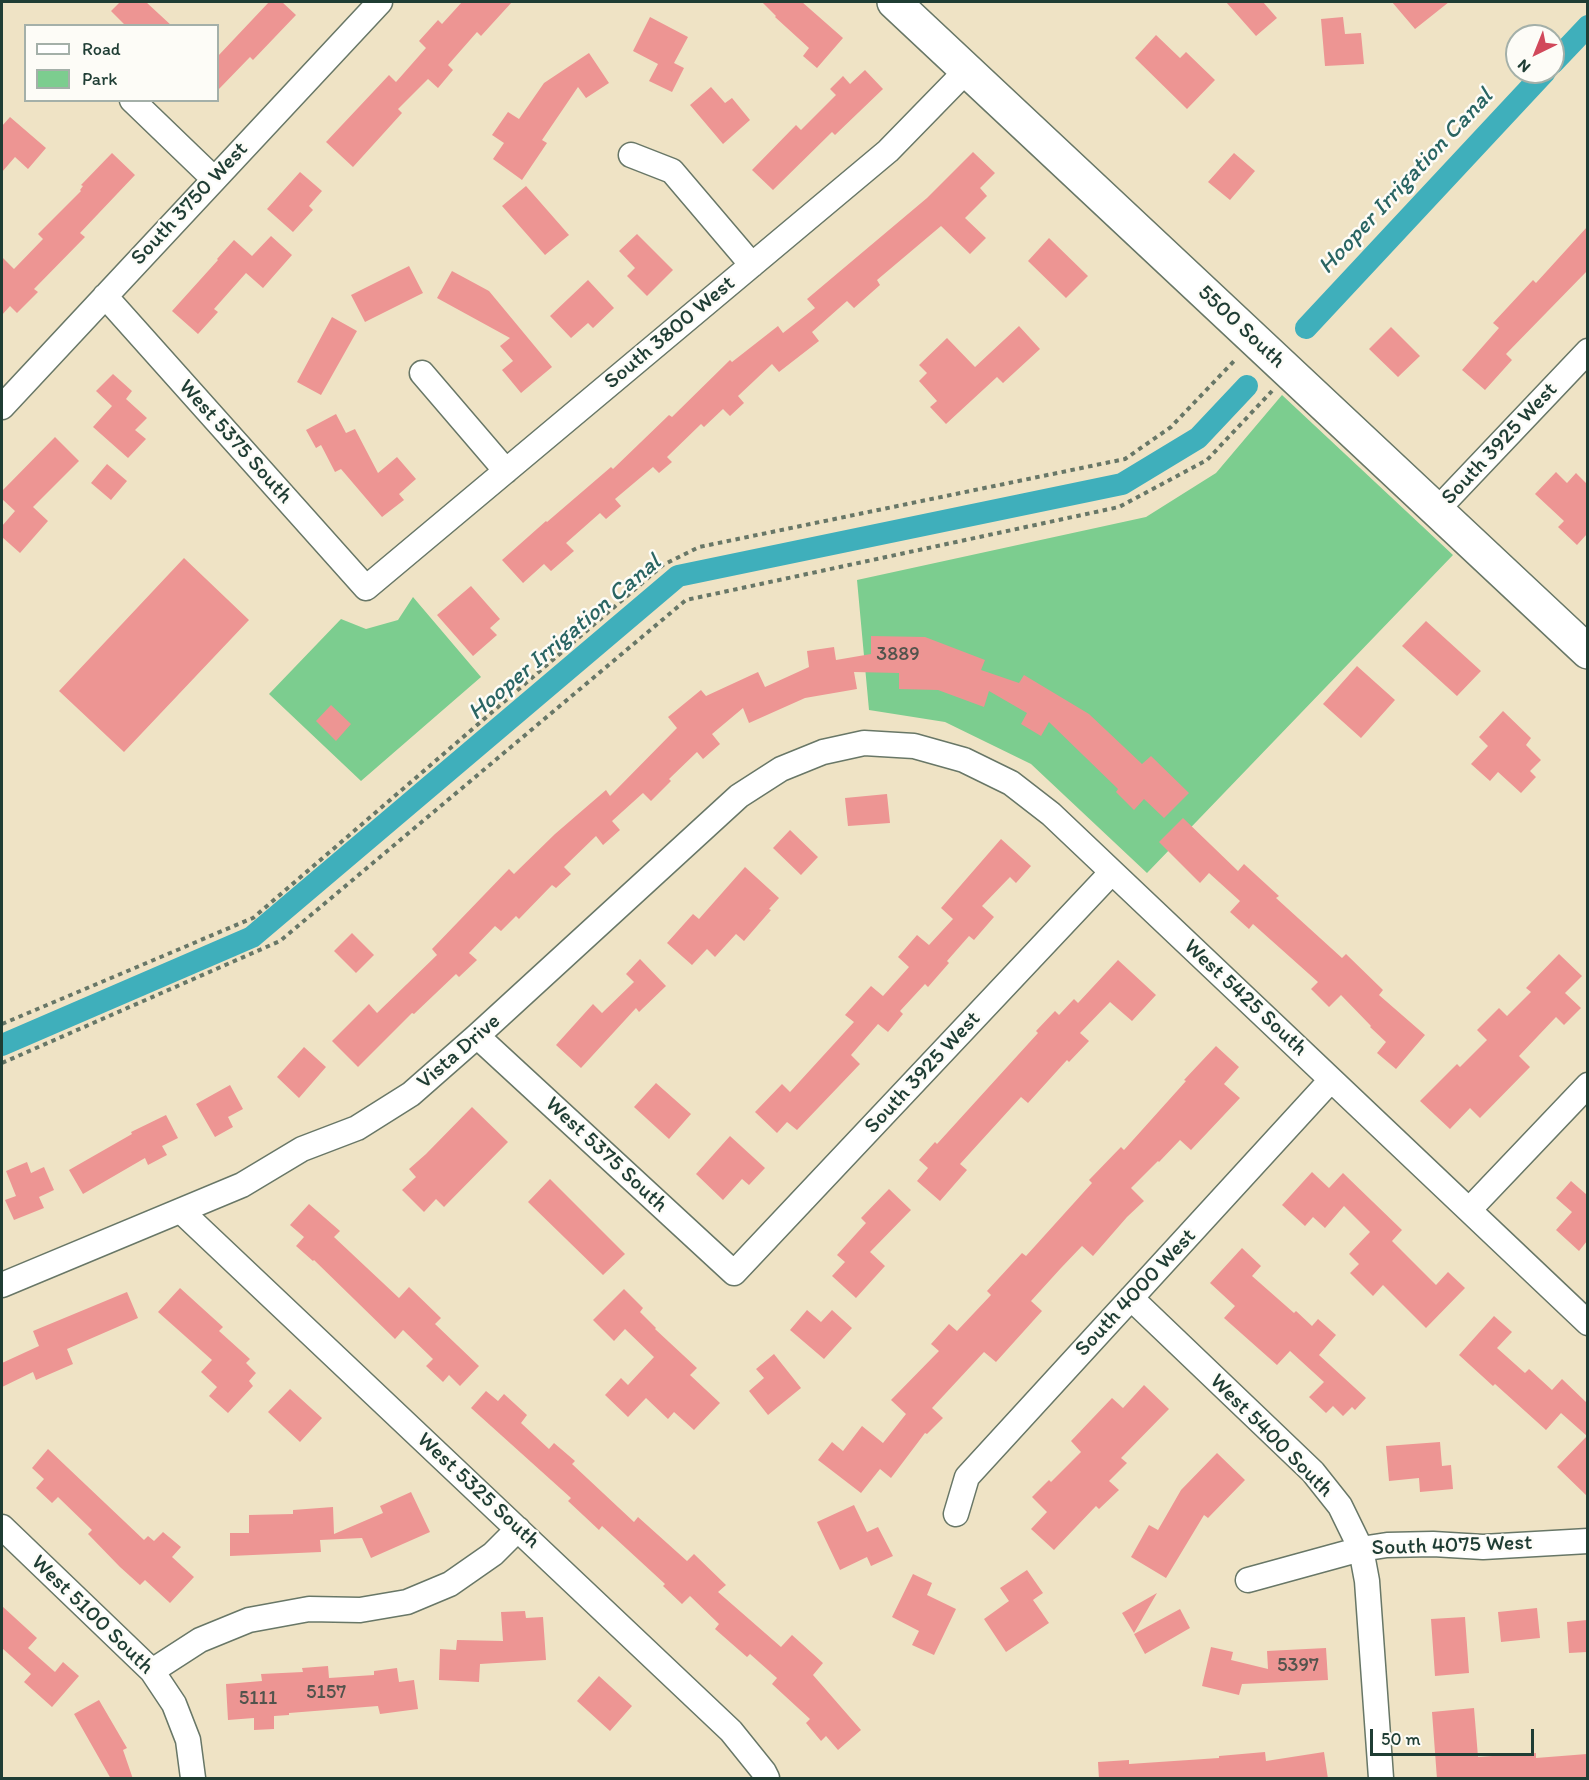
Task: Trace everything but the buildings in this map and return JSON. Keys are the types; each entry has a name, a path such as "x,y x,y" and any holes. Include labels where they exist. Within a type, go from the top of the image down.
{"main road":[{"name":"5500 South","path":"894,2 1587,652"}],"street":[{"name":"South 3750 West","path":"2,407 380,2"},
{"name":"South 3800 West","path":"366,588 888,151 967,70"},
{"path":"134,102 214,179"},
{"path":"631,155 672,171 752,265"},
{"name":"West 5375 South","path":"105,296 366,588"},
{"name":"South 3925 West","path":"1437,510 1587,351"},
{"path":"422,373 506,471"},
{"name":"West 5425 South","path":"864,743 914,746 964,760 1011,783 1051,814 1587,1323"},
{"name":"Vista Drive","path":"2,1285 243,1185 302,1149 357,1128 411,1094 739,796 781,769 823,752 864,743"},
{"name":"South 3925 West","path":"734,1273 1112,872"},
{"name":"West 5375 South","path":"477,1036 734,1273"},
{"name":"South 4000 West","path":"956,1514 967,1477 1331,1080"},
{"path":"1469,1210 1587,1085"},
{"name":"West 5325 South","path":"181,1211 731,1731 767,1779"},
{"name":"West 5400 South","path":"1131,1298 1313,1472 1340,1506 1361,1549 1367,1581 1381,1779"},
{"name":"West 5100 South","path":"2,1527 152,1671 174,1704 188,1740 193,1779"},
{"path":"152,1671 200,1640 249,1620 309,1609 360,1610 407,1602 450,1584 493,1554 518,1529"},
{"name":"South 4075 West","path":"1248,1580 1361,1549 1387,1545 1483,1546 1587,1541"}],"path":[{"path":"2,1024 253,918 663,565 699,547 1125,459 1171,427 1255,340"},
{"path":"2,1063 280,940 686,600 1119,507 1207,460 1289,372"}],"green space":[{"path":"1282,395 1453,555 1147,873 1031,764 945,722 869,710 857,580 1146,517 1216,473"},
{"path":"413,597 481,677 361,781 269,694 341,619 366,629 398,620"}],"waterway":[{"name":"Hooper Irrigation Canal","path":"1565,50 1588,26"},
{"name":"Hooper Irrigation Canal","path":"1306,328 1534,84"},
{"name":"Hooper Irrigation Canal","path":"2,1045 252,937 678,576 1122,484 1198,438 1247,386"}]}
